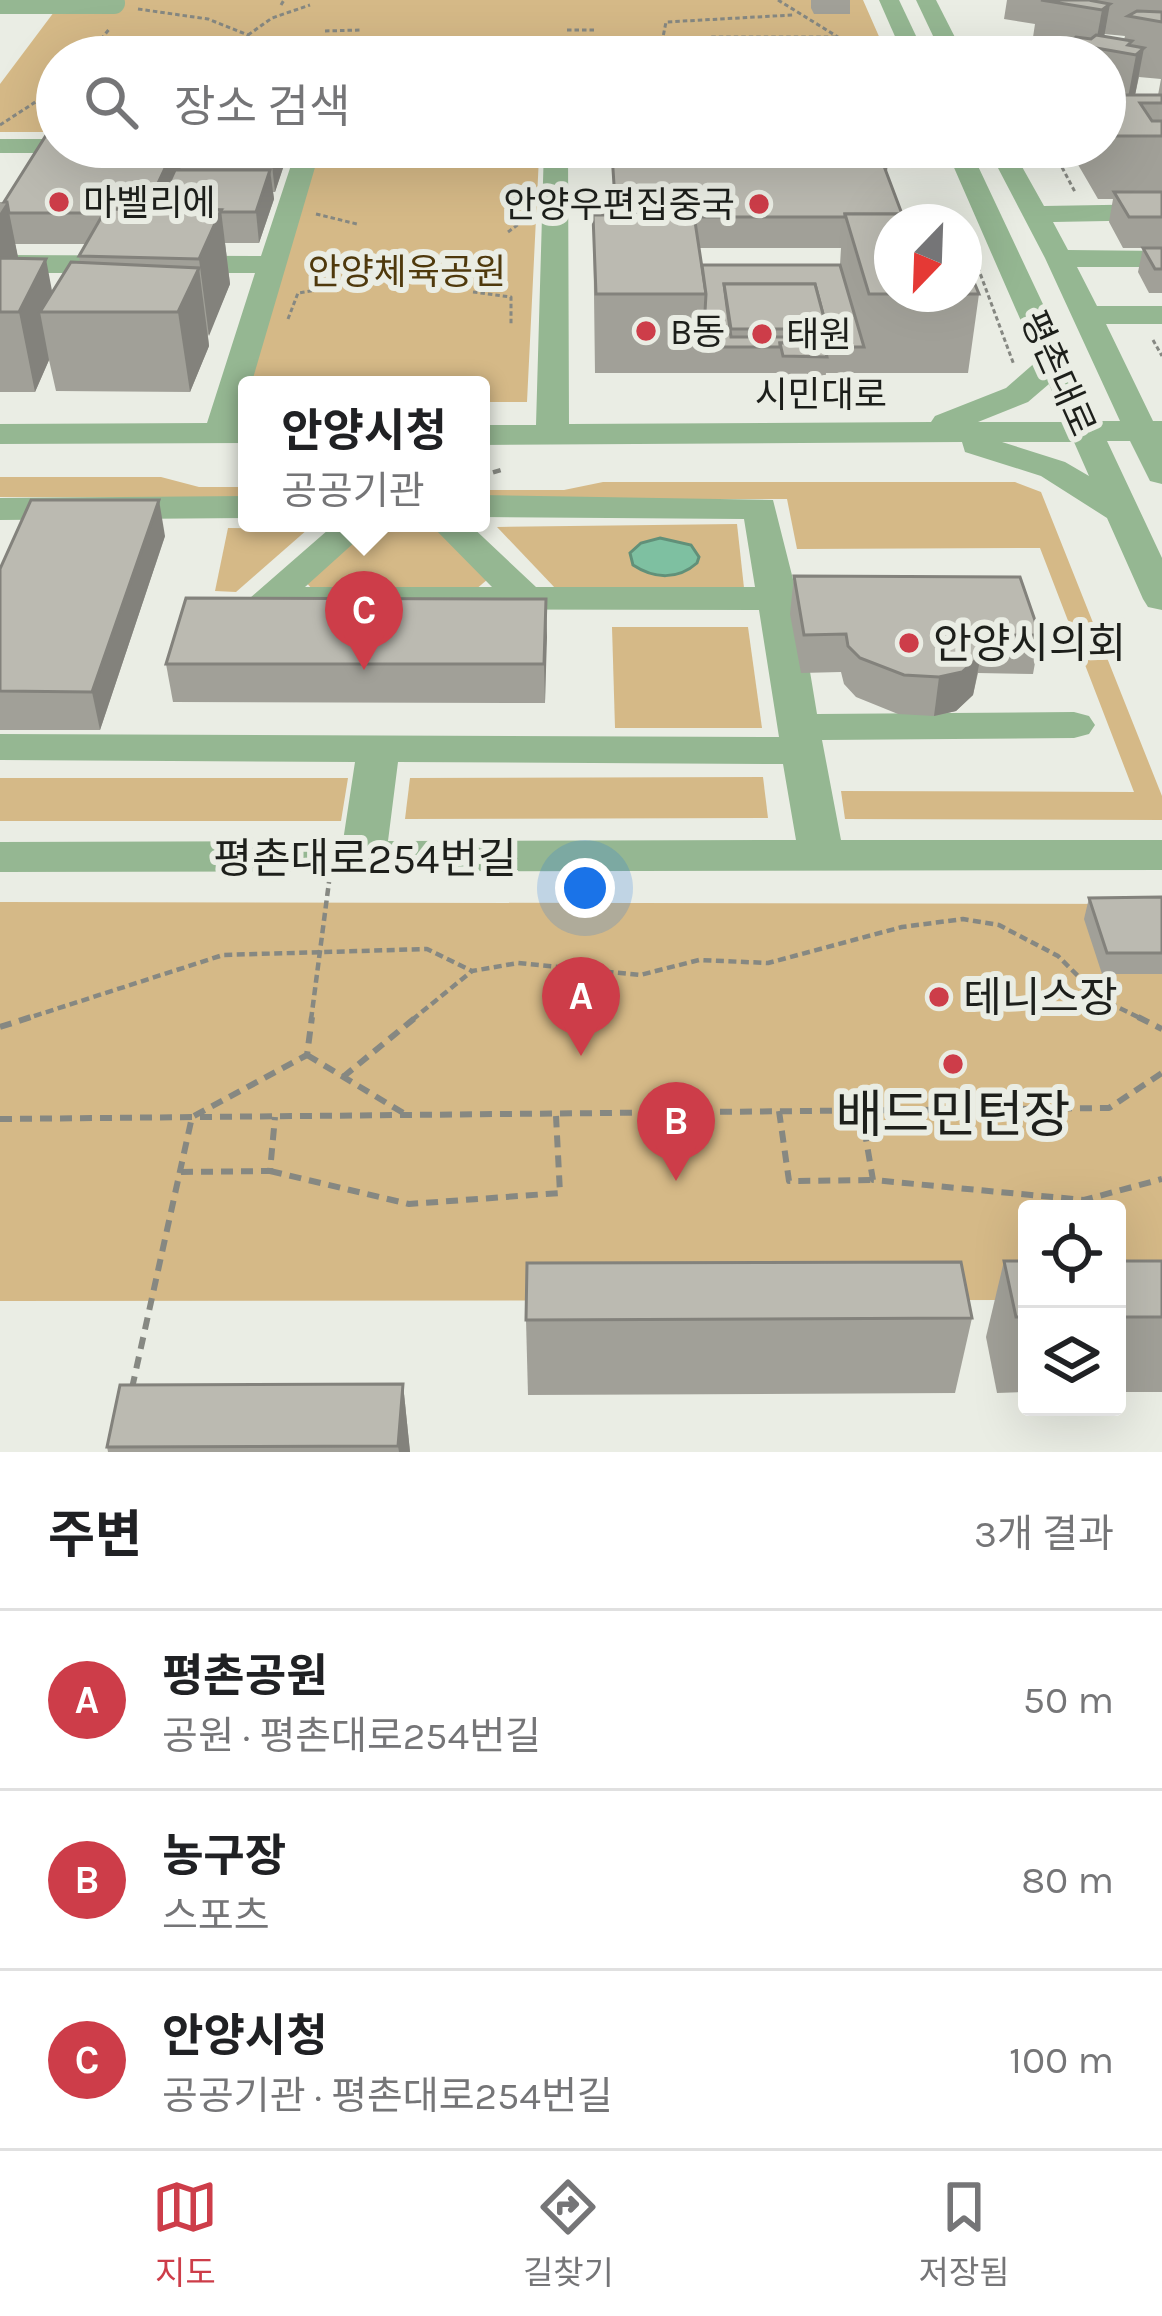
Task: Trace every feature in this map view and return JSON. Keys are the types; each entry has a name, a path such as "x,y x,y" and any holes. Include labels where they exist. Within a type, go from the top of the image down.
{"street":[{"path":"0,23 19,0"},
{"path":"889,0 905,36"},
{"path":"926,0 944,36"},
{"path":"0,3 121,4"},
{"path":"0,146 36,146"},
{"path":"248,376 303,168"},
{"path":"552,435 556,168"},
{"name":"평촌대로","path":"966,168 1162,599"},
{"name":"평촌대로","path":"1010,168 1108,363 1150,430 1162,473"},
{"path":"1035,214 1162,212"},
{"path":"1059,258 1162,259"},
{"path":"0,264 274,265"},
{"path":"1087,315 1162,315"},
{"path":"911,432 962,418 1024,391 1054,363"},
{"path":"1108,363 1162,394"},
{"name":"시민대로","path":"490,435 1150,430"},
{"path":"911,432 995,450 1054,469 1121,511"},
{"path":"0,434 234,433"},
{"path":"490,506 760,508 821,856"},
{"path":"0,509 238,507"},
{"path":"347,532 269,598 779,599"},
{"path":"456,532 526,598"},
{"path":"0,747 377,749 802,739 1074,725"},
{"path":"347,859 377,749"},
{"name":"평촌대로254번길","path":"0,857 1162,855"}],"path":[{"path":"778,0 793,15"},
{"path":"121,4 208,19 248,34 272,18 310,5"},
{"path":"663,36 666,22 793,15 836,36"},
{"path":"325,31 360,30"},
{"path":"567,30 596,30"},
{"path":"0,124 36,101"},
{"path":"508,232 526,222 527,200"},
{"path":"312,213 357,224"},
{"path":"982,278 1024,391"},
{"path":"288,319 298,292 342,286"},
{"path":"473,292 511,297 511,324"},
{"path":"490,473 504,469"},
{"path":"307,1055 322,950 347,859"},
{"path":"343,1077 472,971 518,963 640,975 699,960 768,963 902,926 963,919 998,925 1058,956 1101,998 1162,1029"},
{"path":"0,1027 223,955 427,949 472,971"},
{"path":"307,1055 408,1115"},
{"path":"127,1408 192,1117 307,1055"},
{"path":"0,1120 1109,1108 1162,1073"},
{"path":"861,1110 873,1180"},
{"path":"779,1111 789,1181 873,1180 1084,1200 1162,1179"},
{"path":"179,1172 270,1171 409,1204 560,1193 556,1114"},
{"path":"270,1171 275,1117"}],"green space":[{"path":"63,0 863,0 879,36 36,36"},
{"path":"36,36 36,132 0,132 0,84"},
{"name":"안양체육공원","path":"311,168 538,168 527,402 490,402 490,376 249,376"},
{"path":"0,477 161,477 199,487 238,487 238,498 0,497"},
{"path":"603,482 1015,482 1041,492 1162,796 1162,820 845,819 841,791 1134,792 1040,548 797,549 787,499 490,499 490,490 564,490"},
{"path":"737,524 744,588 556,589 497,527"},
{"path":"228,528 305,532 236,592 215,591"},
{"path":"364,532 444,532 488,579 475,590 313,590 304,580"},
{"path":"612,627 748,627 762,728 615,728"},
{"path":"763,777 768,818 405,819 410,778"},
{"path":"0,778 348,778 341,821 0,821"},
{"path":"0,902 1162,904 1162,1301 1126,1300 1126,1200 1018,1200 1018,1300 0,1301"}],"shaded area":[{"path":"660,538 691,545 699,557 697,563 666,576 633,565 630,553 641,543"}],"building":[{"path":"1041,0 1096,0 1110,4 1102,10"},
{"path":"1137,11 1162,12 1162,22 1128,16"},
{"path":"1126,40 1132,41 1128,45 1144,48 1136,55 1126,53"},
{"path":"1126,95 1162,95 1162,103 1140,103 1152,121 1162,121 1162,136 1126,136"},
{"path":"36,151 36,168 165,168 146,209 9,213 4,202"},
{"path":"613,168 885,168 898,204 874,204 874,214 845,217 616,215"},
{"path":"175,170 270,170 256,212 157,209"},
{"path":"1114,192 1162,192 1162,217 1129,217"},
{"path":"106,209 221,210 199,259 79,256"},
{"path":"845,214 874,214 874,294 869,294"},
{"path":"593,215 694,215 706,294 596,294"},
{"path":"1143,248 1162,248 1162,269 1155,269"},
{"path":"0,258 46,259 19,312 0,312"},
{"path":"71,262 199,268 178,312 40,312"},
{"path":"702,265 840,265 864,347 780,343 780,347 703,347 706,294","holes":["724,284 815,284 826,337 731,337"]},
{"path":"724,284 815,284 827,329 731,329"},
{"path":"780,343 824,343 827,357 783,356"},
{"path":"31,500 159,500 92,692 0,691 0,569"},
{"path":"794,576 1020,577 1040,635 985,635 979,657 962,672 939,677 904,675 860,658 848,646 846,634 804,635"},
{"path":"186,598 546,599 544,664 166,664"},
{"path":"1162,897 1162,953 1107,953 1089,898"},
{"path":"1004,1261 1018,1261 1016,1317"},
{"path":"1126,1261 1162,1261 1162,1317 1126,1317"},
{"path":"961,1262 972,1318 526,1320 527,1263"},
{"path":"403,1384 398,1446 107,1447 120,1385"}],"place":[{"name":"마벨리에","path":"59,202"},
{"name":"안양우편집중국","path":"759,204"},
{"name":"B동","path":"646,331"},
{"name":"태원","path":"762,334"},
{"name":"안양시의회","path":"909,643"},
{"name":"안양시청","path":"364,670"},
{"name":"테니스장","path":"939,997"},
{"name":"평촌공원","path":"581,1056"},
{"name":"배드민턴장","path":"953,1064"},
{"name":"농구장","path":"676,1181"}]}
